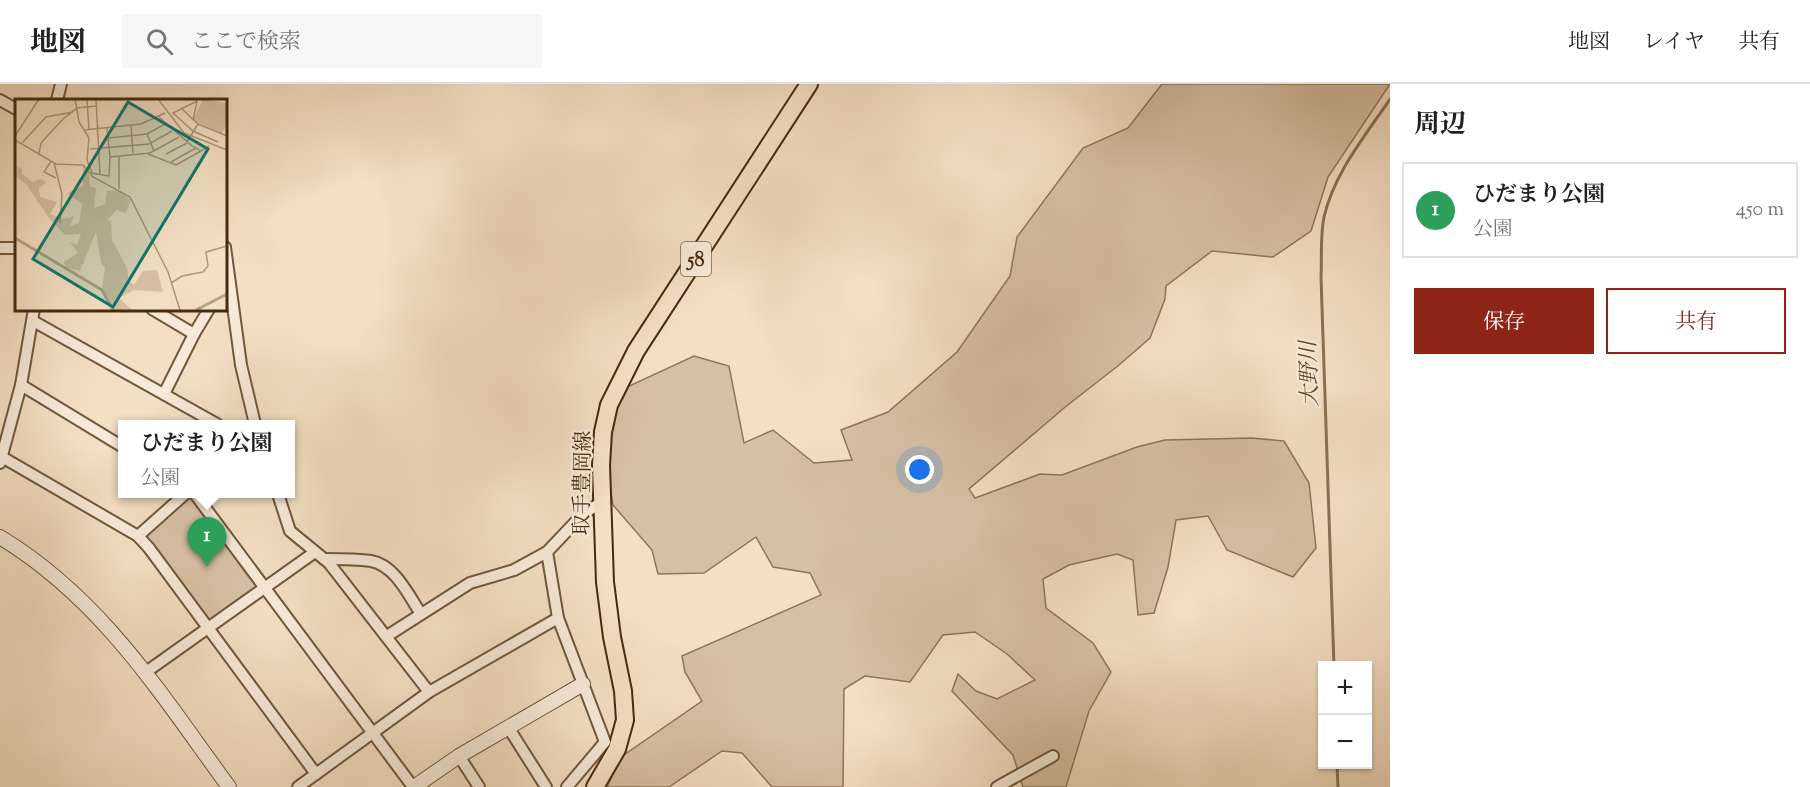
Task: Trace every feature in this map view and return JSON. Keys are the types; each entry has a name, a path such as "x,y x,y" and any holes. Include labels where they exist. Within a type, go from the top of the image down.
{"main road":[{"name":"取手豊岡線","path":"595,787 617,749 626,712 606,602 603,432 609,405 636,351 809,84"}],"street":[{"path":"57,99 61,84"},
{"path":"0,100 15,108"},
{"path":"226,262 241,365 254,420"},
{"path":"34,310 21,385 1,460 138,536 316,774"},
{"path":"154,310 194,333"},
{"path":"164,394 194,333 208,310"},
{"path":"33,321 210,420"},
{"path":"21,385 118,444"},
{"path":"138,536 181,498"},
{"path":"198,498 413,787 459,756 583,684"},
{"path":"279,498 290,531 320,556 387,636 429,692"},
{"path":"387,636 470,583 514,570 547,552 583,514 603,502"},
{"path":"0,537 31,557 99,616 146,672 229,787"},
{"path":"547,552 558,618 605,742 567,787"},
{"path":"146,672 266,587 320,556 373,561 387,567 421,614"},
{"path":"298,787 429,692 558,618"},
{"path":"508,727 546,787"},
{"path":"459,756 479,787"},
{"path":"997,787 1053,756"}],"shaded area":[{"path":"1162,84 1390,84 1328,177 1311,231 1273,257 1212,251 1166,286 1165,299 1150,338 969,489 975,498 1040,474 1062,475 1137,447 1165,440 1252,438 1284,441 1309,483 1316,548 1293,577 1227,550 1208,516 1176,520 1168,567 1154,613 1138,615 1133,560 1117,554 1069,565 1043,579 1046,608 1093,643 1111,672 1089,711 1066,787 1023,787 1013,755 952,691 958,674 976,691 997,699 1035,680 1007,654 975,632 943,635 910,682 865,676 844,689 843,787 772,787 742,753 722,751 669,787 607,787 621,757 702,701 685,672 682,656 821,595 810,573 773,567 756,537 704,573 658,574 652,550 613,505 607,468 614,404 627,387 694,356 729,366 744,443 773,430 814,463 852,460 841,430 888,412 957,352 1010,276 1017,237 1083,148 1128,128"},
{"path":"181,498 198,498 266,587 208,629 138,536"}],"waterway":[{"name":"大野川","path":"1334,661 1321,277 1322,232 1324,217 1335,185 1361,141 1390,99"},
{"name":"大野川","path":"1337,769 1338,787"}],"place":[{"name":"ひだまり公園","path":"207,567"}]}
